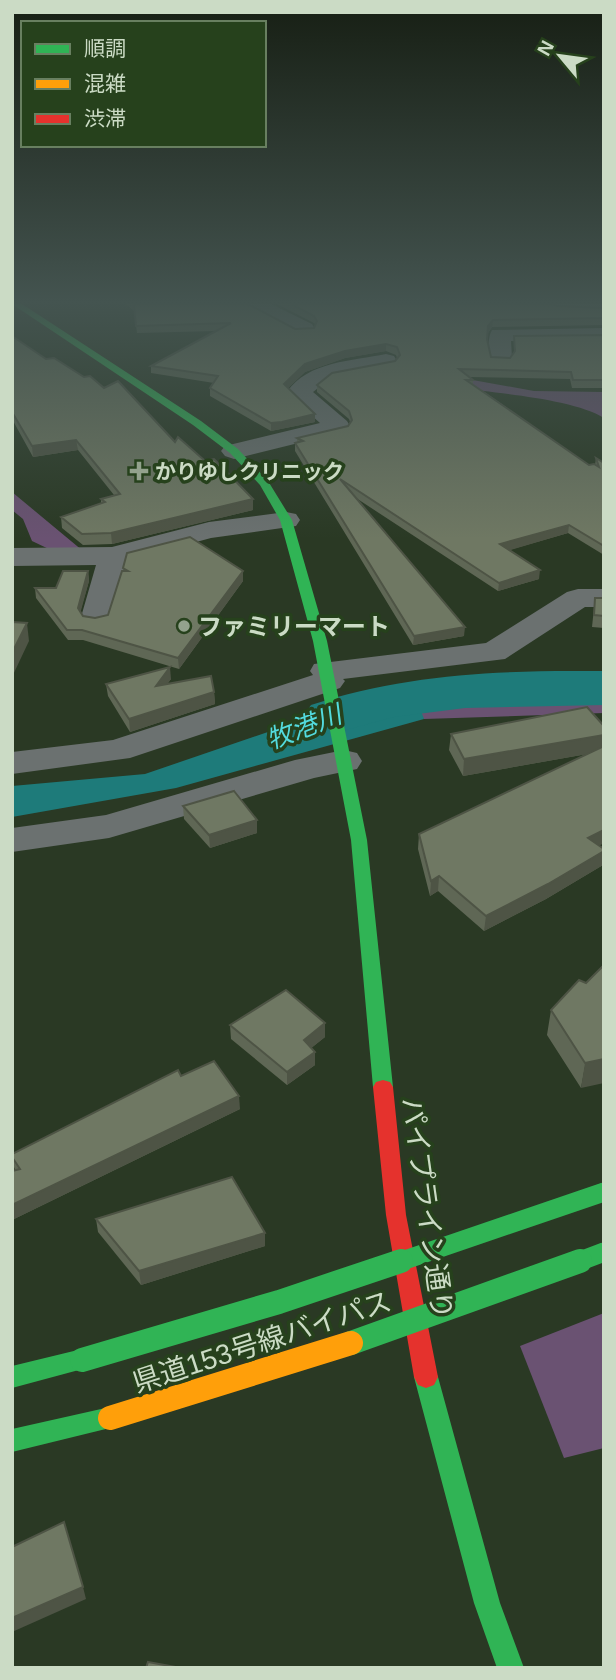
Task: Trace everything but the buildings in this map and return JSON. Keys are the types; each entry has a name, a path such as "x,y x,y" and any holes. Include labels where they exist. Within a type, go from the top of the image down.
{"main road":[{"path":"110,382 144,391"},
{"path":"131,382 234,451 264,483 286,520 328,680"},
{"name":"パイプライン通り","path":"328,680 359,840 396,1215 428,1388 487,1603 512,1668"},
{"name":"県道153号線バイパス","path":"12,1377 196,1330 290,1301 604,1192"},
{"name":"県道153号線バイパス","path":"12,1441 219,1388 323,1354 604,1252"}],"street":[{"path":"234,451 338,426 299,391 311,382"},
{"path":"12,557 113,556 209,530 286,520"},
{"path":"12,534 15,537 12,549"},
{"path":"96,617 113,556"},
{"path":"12,763 117,750 273,701 328,680 495,652 578,598 604,598"},
{"path":"12,840 109,826 308,768 343,753"}],"shaded area":[{"path":"457,382 486,382 534,391 604,392 604,418 591,411 555,401 459,388"},
{"path":"12,492 83,551 53,551 32,541 23,519 12,510"},
{"path":"604,697 604,713 424,719 417,713 501,698"},
{"path":"604,1313 604,1448 564,1458 520,1346"}],"water":[{"name":"牧港川","path":"411,683 424,719 176,788 12,817 12,786 145,774"}],"waterway":[{"name":"牧港川","path":"331,717 361,707 429,694 501,689 604,688"}],"traffic: fast":[{"path":"135,382 234,451 264,483 286,520 320,641 359,840 383,1087"},
{"path":"82,1360 279,1302 604,1192"},
{"path":"351,1343 604,1252"},
{"path":"12,1377 82,1360"},
{"path":"426,1377 487,1603 511,1668"},
{"path":"12,1441 110,1418"}],"traffic: jam":[{"path":"383,1087 396,1215 426,1377"}],"traffic: slow":[{"path":"110,1418 351,1343"}],"place":[{"name":"かりゆしクリニック","path":"139,471"},
{"name":"ファミリーマート","path":"184,626"}]}
